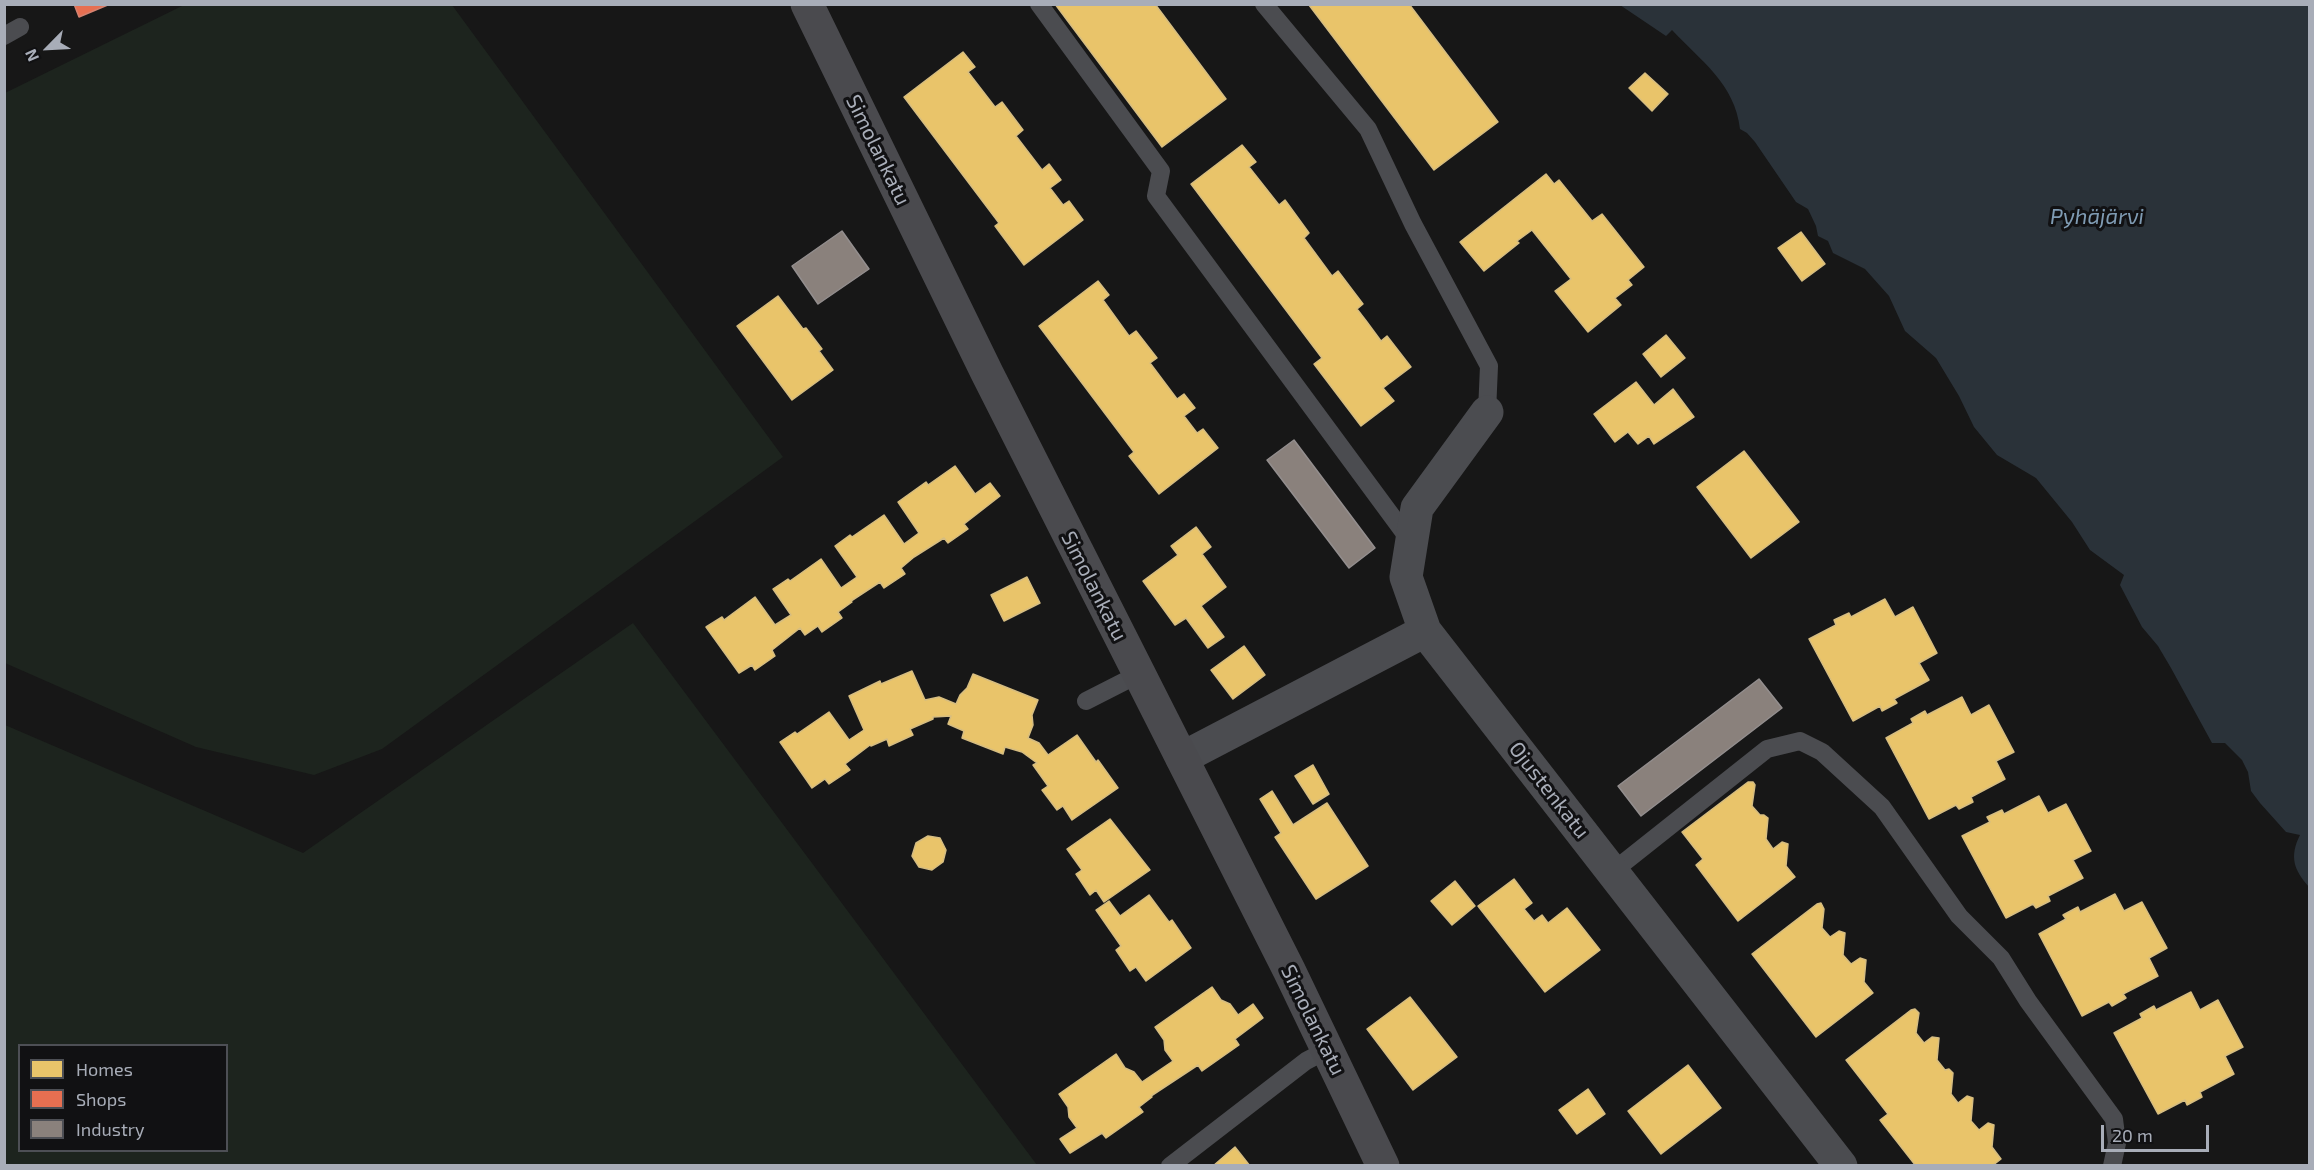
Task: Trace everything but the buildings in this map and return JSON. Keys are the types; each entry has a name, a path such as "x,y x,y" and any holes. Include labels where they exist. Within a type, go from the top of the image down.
{"street":[{"name":"Simolankatu","path":"807,4 987,373 1182,758 1383,1166"},
{"name":"Ojustenkatu","path":"1487,411 1417,508 1406,577 1425,631 1841,1166"},
{"path":"1182,758 1425,631"}],"lane":[{"path":"1039,4 1161,171 1156,196 1411,542"},
{"path":"1264,4 1368,129 1413,224 1489,366 1487,411"},
{"path":"1086,701 1139,674"},
{"path":"1612,872 1767,749 1800,741 1822,752 1882,807 1959,916 2001,958 2028,1001 2114,1119 2117,1143 2112,1166"},
{"path":"1170,1166 1306,1061 1327,1050"}],"shaded area":[{"path":"186,4 452,5 783,457 382,749 314,775 196,747 5,663 5,93"},
{"path":"633,623 1037,1165 5,1165 5,725 303,853"}],"water":[{"name":"Pyhäjärvi","path":"1620,5 2309,5 2309,887 2295,863 2295,850 2300,835 2286,832 2260,803 2251,791 2248,772 2242,760 2225,743 2212,743 2171,668 2158,646 2142,627 2120,585 2124,575 2090,550 2072,522 2036,478 1997,455 1974,427 1959,396 1936,358 1905,331 1889,296 1865,269 1833,253 1828,241 1818,236 1808,209 1796,202 1755,142 1740,129 1731,99 1715,74 1672,30 1666,36"}]}
